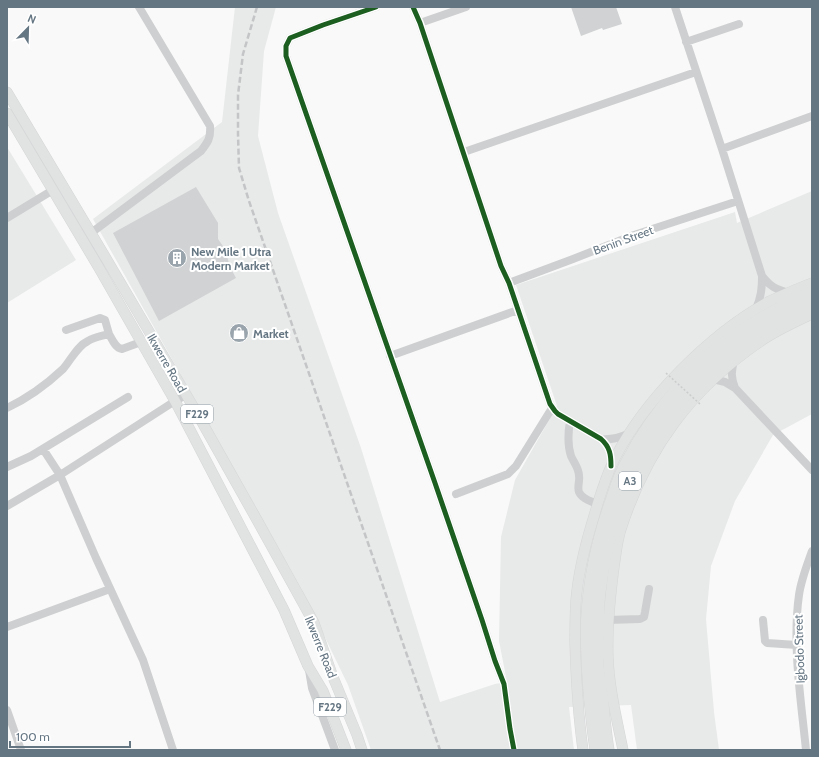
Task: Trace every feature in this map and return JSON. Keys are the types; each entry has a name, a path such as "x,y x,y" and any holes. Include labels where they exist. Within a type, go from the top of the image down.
{"highway":[{"name":"A3","path":"608,750 600,737 588,676 587,619 590,587 596,552 605,520 628,459 666,403 706,358 751,324 774,310 807,296"},
{"name":"A3","path":"596,750 600,737"}],"main road":[{"name":"Ikwerre Road","path":"7,92 186,395 314,623 333,677 362,750"},
{"name":"Ikwerre Road","path":"7,113 99,268 175,401 284,610 308,666"},
{"path":"584,750 579,722 576,674 576,600 581,565 597,504 611,466 628,434 657,397 708,344 756,309 769,302 807,296"},
{"path":"622,750 608,658 608,620 617,548 623,523 630,504 653,454 692,401 713,379 734,361 762,340 787,326 807,296"},
{"name":"F229","path":"308,666 323,691 346,750"},
{"path":"343,740 357,735"}],"street":[{"path":"91,233 201,151 208,142 210,133 210,126 139,7"},
{"path":"376,7 290,38 286,46 286,56 504,684 514,750"},
{"path":"413,7 420,23 464,152 501,266 552,408 558,414 601,439 609,448 611,466"},
{"path":"420,23 466,7"},
{"path":"675,7 762,276 762,288 756,309"},
{"path":"686,42 739,24"},
{"path":"464,152 696,72"},
{"path":"722,149 812,116"},
{"path":"7,218 53,190"},
{"name":"Benin Street","path":"508,283 634,235 738,201"},
{"path":"762,276 769,285 777,290 807,296"},
{"path":"390,356 518,310"},
{"path":"66,330 100,318 105,320 109,334 119,348 122,349 141,342"},
{"path":"7,408 23,401 64,368 82,345 88,340 109,334"},
{"path":"734,361 731,376 735,388"},
{"path":"713,379 726,382 735,388 812,470"},
{"path":"7,506 60,475 186,395"},
{"path":"7,467 31,456 128,397"},
{"path":"456,494 508,474 516,466 552,408"},
{"path":"570,421 568,437 571,456 580,477 578,487 579,492 586,499 597,504"},
{"path":"601,439 616,438 628,434"},
{"path":"43,449 60,475 142,660 173,750"},
{"name":"Igbodo Street","path":"806,750 797,645 799,594 805,569 812,551"},
{"path":"7,627 110,589"},
{"path":"608,620 640,619 644,617 649,589"},
{"path":"763,620 765,641 767,643 797,645"},
{"name":"Ikwerre Road","path":"308,666 312,688 335,750"},
{"path":"7,710 21,750"}],"path":[{"path":"666,373 700,404"}],"shaded area":[{"path":"235,7 276,7 264,51 258,136 278,213 361,448 440,702 495,684 507,682 499,641 501,537 515,480 557,406 516,285 735,212 737,223 812,191 812,414 773,435 735,501 711,566 706,619 714,712 719,750 637,750 631,705 569,707 574,750 371,750 348,685 301,588 93,219 222,122"},
{"path":"7,147 76,260 7,303"}],"building":[{"path":"571,7 616,7 622,24 603,30 602,28 581,36"},
{"name":"New Mile 1 Utra Modern Market","path":"196,187 218,223 218,239 225,249 230,267 236,278 159,321 113,233"}],"railway":[{"path":"257,7 243,54 238,95 239,168 249,201 440,750"}],"cycle path":[{"path":"376,7 290,38 286,46 286,56 504,684 514,750"},
{"path":"413,7 420,23 501,266 509,283 550,404 558,414 604,442 609,451 611,466"}],"place":[{"name":"New Mile 1 Utra Modern Market","path":"177,258"},
{"name":"Market","path":"239,333"}]}
